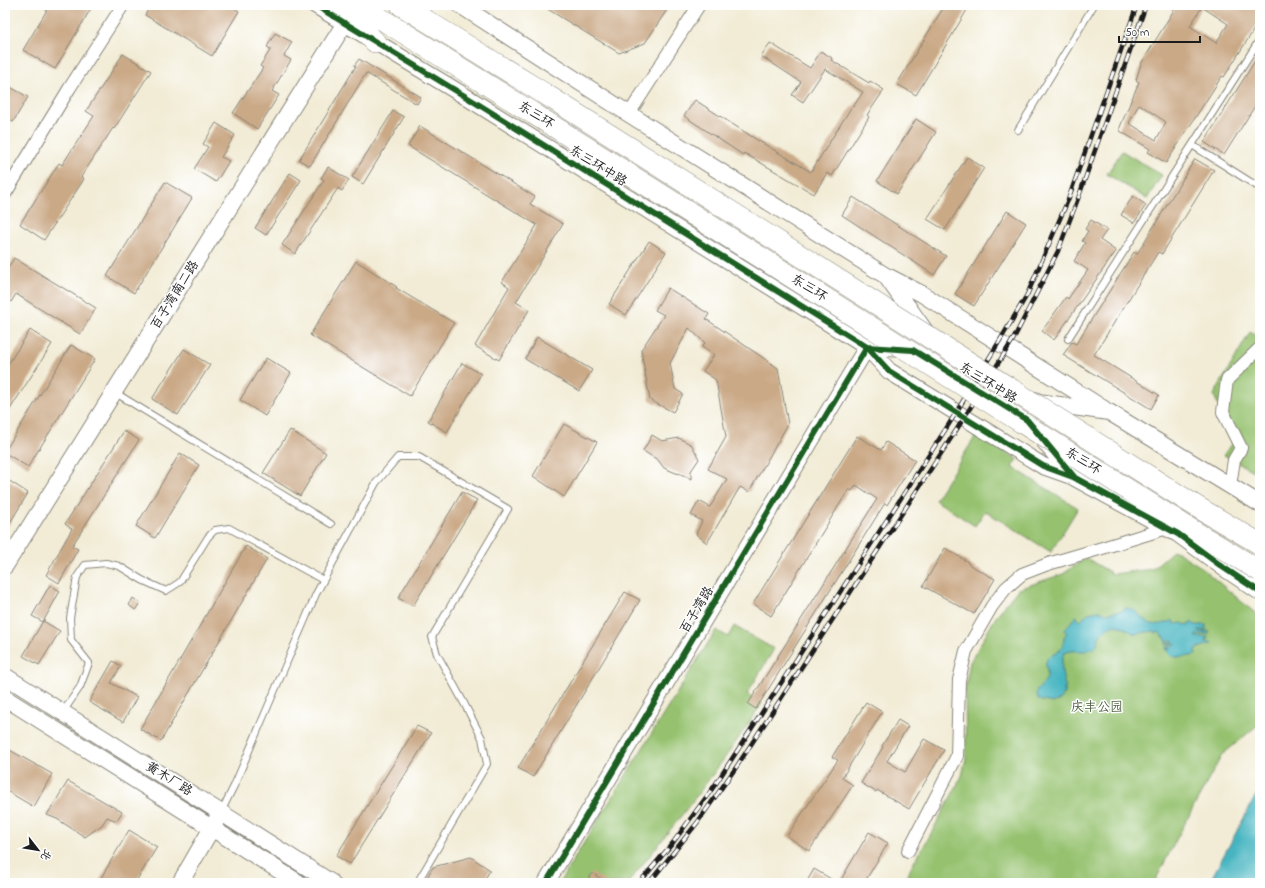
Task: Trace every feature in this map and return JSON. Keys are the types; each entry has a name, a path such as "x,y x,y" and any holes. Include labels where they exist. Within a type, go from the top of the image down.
{"highway":[{"name":"东三环","path":"359,5 1180,523 1260,571"},
{"name":"东三环","path":"402,6 545,94 1199,508 1260,544"},
{"path":"343,14 375,42"}],"street":[{"path":"5,194 69,89 124,5"},
{"path":"315,5 343,14"},
{"name":"东三环中路","path":"460,5 629,114 886,276 922,294 1109,412 1260,504"},
{"path":"629,114 699,5"},
{"name":"百子湾南二路","path":"5,566 114,392 343,14"},
{"name":"东三环中路","path":"375,42 468,98 867,347 890,372 1043,466 1075,478 1178,534 1260,592"},
{"name":"东三环中路","path":"886,276 925,331 1038,402 1109,412"},
{"path":"913,350 925,331"},
{"name":"东三环中路","path":"867,347 913,350 1026,420 1075,478"},
{"name":"百子湾路","path":"546,883 867,347"},
{"path":"1231,479 1234,460 1241,448 1223,412 1227,380 1260,348"},
{"path":"1026,420 1038,402"},
{"path":"908,851 957,756 959,680 966,651 992,606 1006,588 1022,574 1048,564 1167,528"},
{"name":"黄木厂路","path":"5,676 332,883"},
{"name":"黄木厂路","path":"5,698 299,883"},
{"path":"180,883 221,813"}],"lane":[{"path":"1018,130 1094,5"},
{"path":"1068,339 1260,40"},
{"path":"1192,145 1260,188"},
{"path":"114,392 331,524"},
{"path":"221,813 316,594 376,483 398,457 419,457 508,509 432,637 437,654 482,738 487,764 417,883"},
{"path":"63,713 80,687 89,663 70,640 70,618 78,577 86,565 106,564 119,566 142,580 166,591 180,582 208,537 215,530 229,528 323,580"}],"green space":[{"path":"1122,151 1162,175 1147,199 1107,174"},
{"path":"1250,332 1260,338 1260,475 1224,455 1233,443 1214,395"},
{"path":"977,434 1017,459 1012,467 1078,508 1051,552 985,511 975,526 935,500"},
{"name":"庆丰公园","path":"1174,550 1198,565 1260,617 1260,723 1222,755 1154,883 904,883 911,867 962,776 966,758 965,690 970,662 997,615 1018,589 1063,574 1086,558 1113,574 1152,569"},
{"path":"734,626 774,649 747,694 762,703 747,726 698,794 628,883 559,883 716,630 728,637"}],"water":[{"path":"1126,608 1138,613 1149,623 1162,624 1173,620 1174,624 1182,623 1189,626 1190,622 1196,625 1206,625 1206,630 1199,630 1199,632 1209,631 1209,634 1196,635 1196,637 1208,637 1206,642 1211,642 1211,644 1198,648 1195,652 1196,655 1176,657 1166,650 1171,649 1170,648 1166,649 1166,647 1176,645 1176,643 1166,645 1166,643 1173,642 1173,640 1166,641 1165,637 1162,637 1160,632 1155,633 1154,631 1135,634 1123,627 1115,625 1108,628 1100,635 1097,645 1092,649 1064,653 1062,671 1066,688 1063,690 1066,691 1064,695 1061,695 1063,697 1060,700 1059,698 1058,699 1059,701 1055,701 1053,703 1038,700 1036,694 1037,690 1045,682 1047,677 1047,660 1060,649 1067,632 1064,630 1076,616 1081,620 1088,613 1099,611 1108,613 1121,611"},
{"path":"1260,788 1260,883 1212,883 1211,879"}],"building":[{"path":"50,5 93,5 55,69 23,50"},
{"path":"151,5 229,5 239,11 212,56 145,15"},
{"path":"541,5 670,5 645,43 619,53"},
{"path":"945,5 970,5 916,95 897,84"},
{"path":"1177,5 1260,5 1260,20 1224,77 1222,76 1166,163 1148,152 1150,149 1120,131 1120,127 1139,82 1136,80 1141,64","holes":["1202,7 1228,24 1216,43 1190,26","1139,104 1166,122 1156,140 1129,123"]},
{"path":"275,33 292,42 284,56 291,60 272,91 279,95 257,129 233,113 263,68 260,66 271,49 267,47"},
{"path":"770,43 810,68 821,51 832,58 831,60 869,83 870,81 884,90 867,115 869,117 832,176 827,173 814,194 744,153 743,155 684,116 695,100 811,172 852,106 853,107 863,92 825,69 803,102 792,95 801,82 761,56"},
{"path":"1260,53 1260,98 1224,155 1204,142"},
{"path":"123,54 151,71 81,177 84,179 44,240 20,224 59,163 62,165 94,116 86,111"},
{"path":"359,59 421,97 417,104 366,73 310,166 299,160"},
{"path":"5,84 28,97 13,122 5,117"},
{"path":"393,111 404,117 363,184 352,177"},
{"path":"916,119 936,132 897,194 877,181"},
{"path":"216,123 235,135 221,157 229,161 216,182 194,169 208,147 203,144"},
{"path":"420,126 535,197 530,204 563,224 516,302 529,310 499,360 475,346 509,287 502,282 537,225 408,146"},
{"path":"967,157 984,168 945,230 927,219"},
{"path":"1195,159 1214,170 1162,254 1158,252 1094,355 1159,395 1151,409 1063,355 1072,342 1076,344 1134,252 1137,254"},
{"path":"328,167 349,180 342,191 338,188 295,254 282,245 324,180 321,178"},
{"path":"290,173 301,180 266,235 255,228"},
{"path":"165,182 192,198 134,293 107,276"},
{"path":"1133,196 1146,205 1134,223 1121,215"},
{"path":"853,197 946,256 934,275 842,215"},
{"path":"1007,211 1026,223 974,306 955,294"},
{"path":"1091,220 1107,230 1100,240 1116,251 1054,340 1042,331 1066,297 1068,299 1088,270 1074,261 1085,243 1082,241 1088,231 1085,229"},
{"path":"649,241 666,252 626,315 609,304"},
{"path":"14,258 96,308 80,334 16,294 11,302 5,299 5,272"},
{"path":"356,261 397,287 396,288 454,323 410,396 310,335"},
{"path":"668,288 709,314 706,319 778,368 788,424 749,492 740,487 707,543 696,534 702,521 691,515 699,501 710,507 727,479 708,469 726,437 716,380 703,371 714,355 702,347 705,343 689,328 670,363 675,389 683,394 673,412 650,400 641,350 664,315 655,310"},
{"path":"30,330 52,344 5,417 5,369"},
{"path":"537,337 592,370 579,391 525,359"},
{"path":"71,345 95,359 28,467 5,453 5,451"},
{"path":"184,349 210,365 178,415 152,399"},
{"path":"266,358 291,373 265,416 240,400"},
{"path":"462,363 481,374 447,432 428,421"},
{"path":"564,424 597,442 564,497 533,476"},
{"path":"290,430 326,453 300,496 263,473"},
{"path":"124,431 139,440 72,546 78,549 59,583 46,575 72,529 65,524"},
{"path":"652,435 662,441 679,438 692,445 699,459 691,471 691,479 664,468 658,460 643,451"},
{"path":"857,436 881,450 886,442 915,460 887,505 885,503 756,709 748,704 877,499 856,485 852,491 849,489 771,616 753,604"},
{"path":"180,453 199,465 155,538 136,526"},
{"path":"5,478 28,493 5,531"},
{"path":"462,492 477,500 413,606 398,598"},
{"path":"246,546 267,559 161,741 140,729"},
{"path":"945,548 968,562 968,564 995,579 974,614 923,586"},
{"path":"50,585 60,591 43,622 32,616"},
{"path":"625,592 640,600 533,777 518,768"},
{"path":"133,598 140,603 135,610 129,605"},
{"path":"43,621 60,631 39,665 23,656"},
{"path":"113,661 121,666 111,683 137,697 123,722 89,702"},
{"path":"866,702 882,712 842,778 853,785 809,851 787,836 838,760 832,757"},
{"path":"898,720 908,726 887,761 905,772 924,739 944,750 909,809 877,790 876,792 861,783"},
{"path":"417,726 431,733 350,864 336,856"},
{"path":"8,749 52,774 34,807 5,790 5,754"},
{"path":"68,781 122,812 117,820 107,817 102,825 85,837 57,819 47,815"},
{"path":"129,830 157,847 135,883 98,883"},
{"path":"869,832 888,843 864,883 839,883"},
{"path":"471,857 490,870 483,883 424,883 433,867"},
{"path":"814,869 838,883 806,883"},
{"path":"592,873 608,883 586,883"}],"railway":[{"path":"639,883 672,844 715,785 949,424 1027,295 1068,200 1137,5"},
{"path":"649,883 697,823 737,766 957,429 1014,338 1058,251 1079,196 1146,5"}],"cycle path":[{"path":"315,5 468,98 867,347 913,350 1027,420 1075,478 1178,534 1260,592"},
{"path":"546,883 867,347 889,371 1043,466 1073,477"}]}
